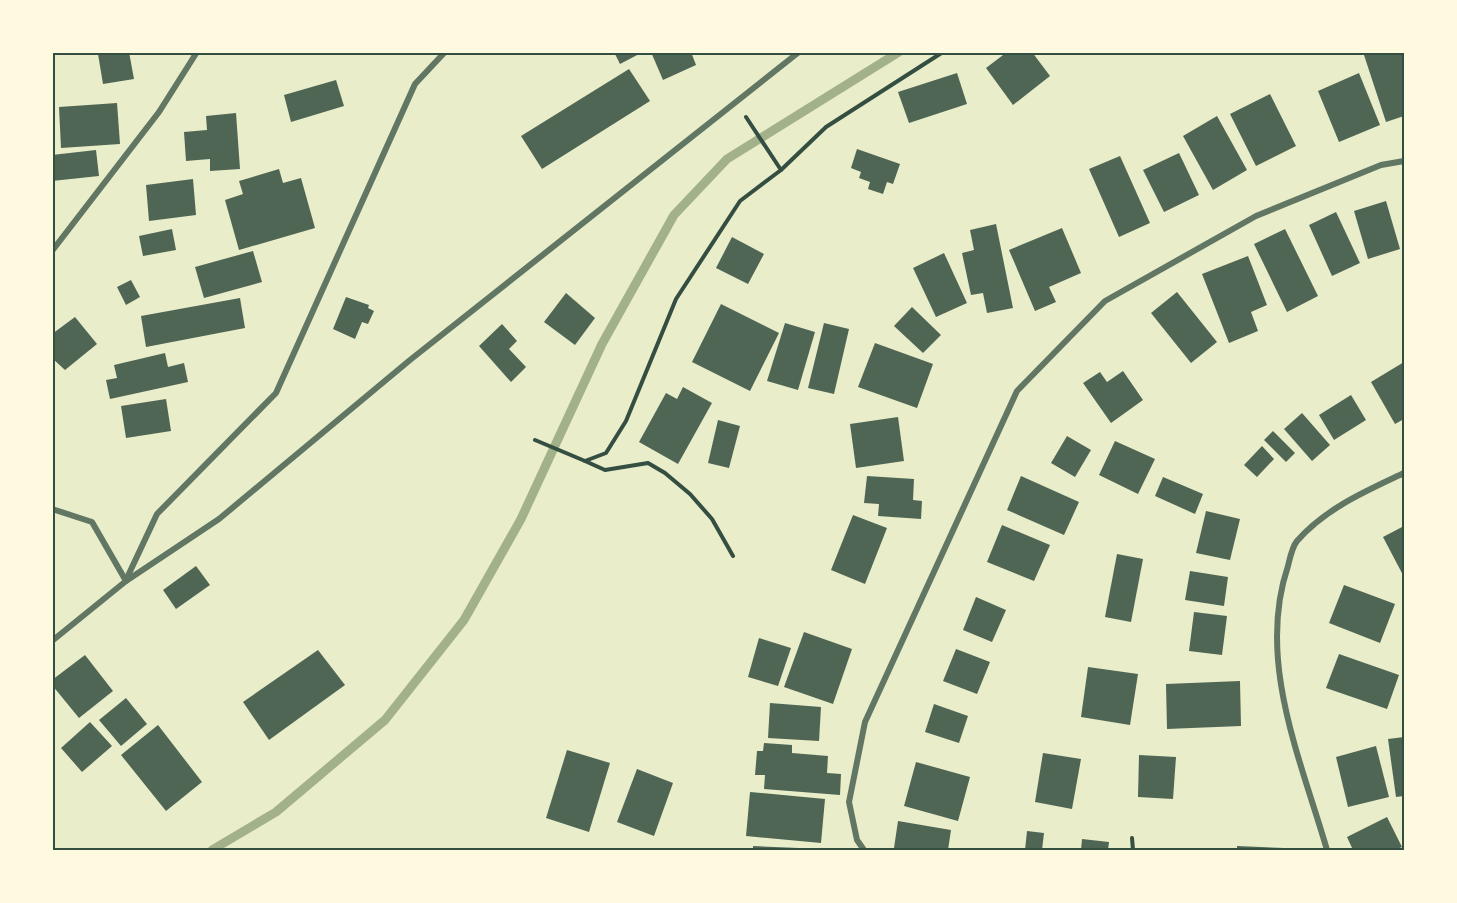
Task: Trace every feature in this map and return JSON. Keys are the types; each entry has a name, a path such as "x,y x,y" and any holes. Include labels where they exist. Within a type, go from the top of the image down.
{"street":[{"path":"52,251 159,112 197,52"},
{"path":"126,581 157,514 276,393 415,84 445,52"},
{"path":"52,641 126,581 219,519 410,360 799,52"},
{"path":"864,850 857,840 849,802 865,722 1017,391 1105,301 1256,216 1381,165 1404,161"},
{"path":"1327,850 1280,689 1277,636 1281,586 1296,542 1341,503 1404,473"},
{"path":"52,509 92,522 126,581"}],"path":[{"path":"585,460 606,453 626,421 676,299 740,201 782,170 826,127 943,52"},
{"path":"755,128 782,170"},
{"path":"535,440 605,470 648,463 665,473 690,494 712,519 733,556"},
{"path":"1132,837 1132,850"}],"building":[{"path":"129,52 134,79 103,84 98,54"},
{"path":"614,52 643,52 620,64"},
{"path":"651,52 691,52 696,65 663,80"},
{"path":"1007,52 1032,52 1050,76 1013,105 986,68"},
{"path":"1363,52 1404,52 1404,116 1386,122"},
{"path":"629,69 650,101 542,169 521,136"},
{"path":"957,73 967,104 909,123 898,92"},
{"path":"1359,73 1380,125 1339,142 1318,91"},
{"path":"336,80 344,106 291,122 284,95"},
{"path":"1270,94 1296,146 1256,166 1230,114"},
{"path":"117,103 120,144 61,148 59,107"},
{"path":"236,113 240,169 210,171 210,159 186,161 184,132 207,130 206,116"},
{"path":"1217,116 1247,170 1213,190 1183,136"},
{"path":"857,149 900,164 893,184 887,182 883,194 868,189 870,182 859,178 861,172 851,168"},
{"path":"96,150 99,176 52,181 52,155"},
{"path":"1179,153 1199,195 1164,212 1143,170"},
{"path":"1120,156 1150,223 1119,237 1089,169"},
{"path":"279,169 283,183 301,178 315,228 239,250 225,200 243,194 239,181"},
{"path":"193,179 196,215 149,221 146,185"},
{"path":"1386,201 1400,249 1368,259 1354,211"},
{"path":"1336,212 1360,263 1332,276 1309,225"},
{"path":"996,224 1013,308 987,313 983,293 971,295 962,253 974,250 970,230"},
{"path":"1062,228 1081,273 1049,287 1056,302 1035,311 1009,250"},
{"path":"172,229 176,250 143,256 139,236"},
{"path":"1285,229 1318,296 1287,312 1254,244"},
{"path":"732,237 764,254 748,284 716,268"},
{"path":"253,251 262,282 204,298 195,267"},
{"path":"944,253 967,303 936,317 913,268"},
{"path":"1248,256 1267,305 1251,312 1258,331 1229,343 1202,274"},
{"path":"131,280 140,297 126,305 117,287"},
{"path":"1177,292 1217,342 1191,363 1151,313"},
{"path":"566,293 595,318 575,345 544,322"},
{"path":"346,297 369,305 368,308 374,311 368,324 362,322 355,339 333,329"},
{"path":"240,298 245,328 146,347 141,316"},
{"path":"721,304 779,333 750,391 692,362"},
{"path":"912,307 941,335 923,353 894,326"},
{"path":"75,317 97,344 65,370 52,358 52,334"},
{"path":"785,323 815,332 798,390 767,381"},
{"path":"824,323 849,329 834,394 808,388"},
{"path":"502,324 517,341 509,349 526,367 511,382 479,346"},
{"path":"875,343 933,364 917,408 858,387"},
{"path":"165,353 168,367 184,363 188,382 110,399 106,380 117,378 114,365"},
{"path":"1404,362 1404,419 1395,424 1371,382"},
{"path":"1123,371 1143,400 1111,423 1083,383 1100,372 1107,382"},
{"path":"683,387 712,403 678,464 639,442 666,393 677,399"},
{"path":"1351,395 1366,420 1334,440 1319,415"},
{"path":"166,399 171,431 126,438 121,406"},
{"path":"1302,413 1330,445 1312,461 1284,429"},
{"path":"898,417 904,461 856,468 850,424"},
{"path":"718,420 740,426 729,468 708,463"},
{"path":"1273,431 1295,453 1286,462 1264,440"},
{"path":"1067,436 1091,450 1075,477 1051,463"},
{"path":"1115,441 1155,459 1138,494 1099,475"},
{"path":"1262,446 1274,459 1257,477 1244,465"},
{"path":"867,476 914,479 913,500 922,501 921,519 878,516 879,504 864,503"},
{"path":"1021,476 1079,502 1064,535 1007,510"},
{"path":"1163,477 1203,494 1195,514 1155,496"},
{"path":"1206,511 1240,519 1230,560 1196,553"},
{"path":"853,515 887,528 865,584 831,570"},
{"path":"1002,525 1050,545 1034,581 987,562"},
{"path":"1404,526 1404,577 1383,537"},
{"path":"1117,554 1143,559 1131,622 1105,617"},
{"path":"196,566 210,585 176,609 163,590"},
{"path":"1190,571 1228,577 1224,606 1185,600"},
{"path":"1344,585 1395,604 1380,643 1329,623"},
{"path":"976,597 1006,610 992,642 963,630"},
{"path":"1194,612 1227,616 1222,655 1189,651"},
{"path":"804,632 852,649 833,704 784,687"},
{"path":"759,638 791,648 778,686 748,677"},
{"path":"956,649 990,662 977,694 943,681"},
{"path":"318,650 345,685 269,740 243,702"},
{"path":"1339,654 1399,675 1387,709 1326,688"},
{"path":"85,655 113,691 79,718 52,685 52,680"},
{"path":"1088,667 1138,674 1130,725 1081,717"},
{"path":"1240,681 1241,726 1167,729 1166,684"},
{"path":"126,698 147,724 121,746 99,720"},
{"path":"770,703 821,707 819,741 768,738"},
{"path":"934,704 968,716 959,743 925,732"},
{"path":"90,722 112,746 82,772 61,748"},
{"path":"158,725 202,782 166,811 121,755"},
{"path":"1404,737 1404,796 1396,797 1388,739"},
{"path":"764,743 792,745 792,753 828,756 827,773 841,774 840,795 764,789 765,775 755,775 757,751 763,751"},
{"path":"1376,746 1389,797 1348,807 1336,757"},
{"path":"567,750 610,763 589,832 546,818"},
{"path":"1043,753 1081,759 1072,809 1035,802"},
{"path":"1139,755 1176,757 1173,799 1138,797"},
{"path":"916,762 970,777 958,821 904,806"},
{"path":"637,769 673,783 654,836 617,822"},
{"path":"750,792 825,799 821,843 746,836"},
{"path":"1387,817 1402,847 1395,850 1353,850 1347,837"},
{"path":"898,821 951,830 948,850 894,848"},
{"path":"1027,831 1044,833 1042,850 1025,850"},
{"path":"1082,839 1109,842 1108,850 1081,850"},
{"path":"753,846 823,849 823,850 753,850"},
{"path":"1237,846 1284,848 1284,850 1237,850"}],"waterway":[{"path":"212,850 276,812 385,720 464,620 521,519 602,344 674,215 727,159 899,52"}]}
